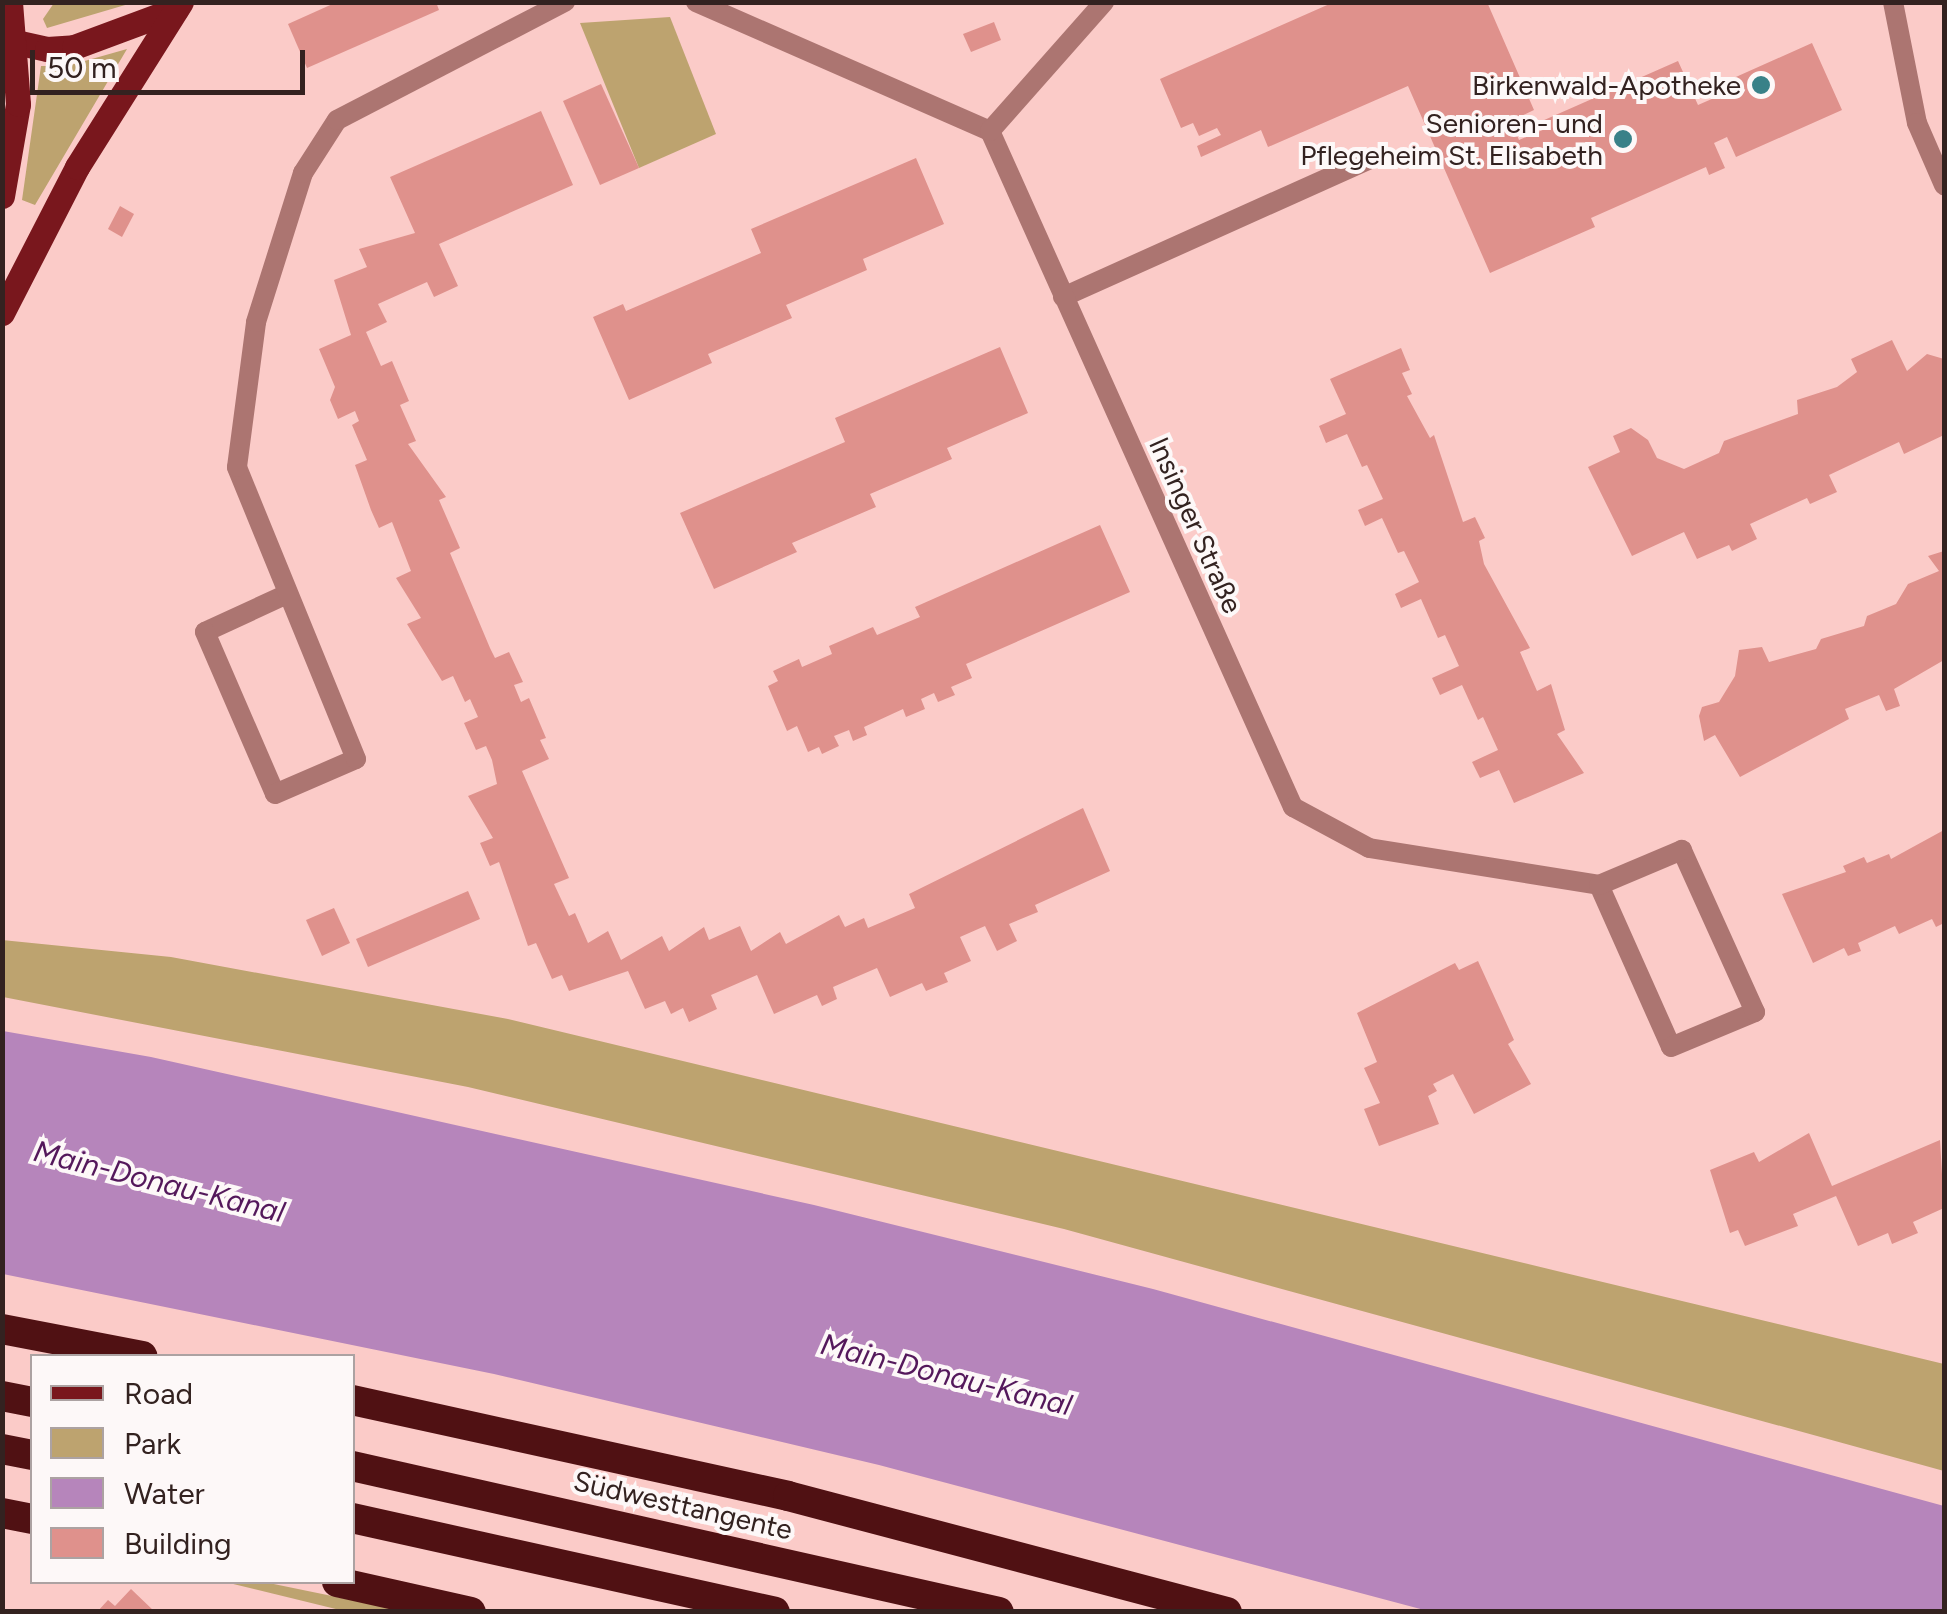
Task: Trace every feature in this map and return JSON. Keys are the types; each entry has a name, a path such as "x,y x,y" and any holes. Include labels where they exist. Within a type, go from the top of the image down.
{"highway":[{"path":"2,1329 132,1354"},
{"path":"2,1396 30,1402"},
{"path":"355,1401 788,1496 1227,1612"},
{"path":"2,1450 30,1455"},
{"name":"Südwesttangente","path":"355,1467 999,1612"},
{"path":"2,1513 30,1519"},
{"path":"355,1519 775,1612"},
{"path":"345,1584 471,1612"}],"main road":[{"path":"2,196 18,104 4,43 10,2"},
{"path":"4,43 30,2"},
{"path":"4,43 46,50 74,47 178,6"},
{"path":"2,314 77,168 178,6"}],"street":[{"path":"284,595 205,632 275,794 356,759 284,595 236,468 256,322 303,172 337,120 565,2"},
{"path":"696,2 990,130 1104,2"},
{"path":"1893,2 1917,122 1944,185"},
{"name":"Insinger Straße","path":"990,130 1294,807 1369,848 1599,885"},
{"path":"1063,297 1372,158"},
{"path":"1682,850 1754,1012 1671,1047 1599,885 1682,850"}],"green space":[{"path":"54,3 132,3 47,28 43,19"},
{"path":"670,17 716,134 639,168 580,23"},
{"path":"127,49 35,205 22,200 41,66 67,66"},
{"path":"2,940 171,957 508,1019 1944,1364 1944,1471 1064,1229 468,1087 3,997"},
{"path":"233,1584 274,1584 405,1611 344,1611"}],"water":[{"name":"Main-Donau-Kanal","path":"3,1031 151,1057 814,1205 1153,1289 1944,1506 1944,1611 1428,1611 879,1465 494,1374 3,1274"}],"building":[{"path":"337,2 436,2 439,10 307,68 288,24"},
{"name":"Senioren- und Pflegeheim St. Elisabeth","path":"1334,2 1487,2 1534,110 1511,121 1519,140 1545,129 1542,121 1678,61 1698,105 1714,98 1709,89 1812,43 1842,110 1736,157 1727,137 1714,143 1725,168 1709,175 1706,167 1591,218 1595,227 1490,273 1408,86 1268,147 1261,130 1201,157 1197,146 1221,135 1217,128 1199,136 1193,123 1181,128 1160,79"},
{"path":"994,22 1001,40 971,52 963,34"},
{"path":"601,84 639,168 600,185 563,101"},
{"path":"541,111 573,185 439,244 458,286 434,297 427,282 378,304 387,322 366,332 381,366 392,361 409,401 400,405 416,441 408,444 446,497 439,500 460,548 450,553 490,648 495,658 509,652 523,682 514,685 521,702 529,698 546,738 540,740 549,759 522,771 569,878 554,884 569,916 575,913 588,943 608,931 621,960 662,936 669,951 704,927 709,940 740,926 751,951 780,932 786,944 839,915 845,927 864,918 868,928 915,908 909,894 1083,808 1110,871 1035,905 1038,912 1009,924 1017,941 997,951 985,926 960,937 971,961 944,973 948,982 926,991 922,983 890,997 877,968 833,987 837,999 822,1006 817,995 774,1014 757,975 711,995 717,1009 689,1022 683,1008 671,1014 665,1001 645,1009 628,971 569,991 562,975 552,979 536,943 528,946 499,862 490,866 480,843 493,838 468,796 497,784 486,746 476,750 464,723 478,717 470,699 465,702 453,676 442,681 407,624 421,618 396,578 411,571 392,522 379,528 371,510 355,465 367,460 352,425 359,421 355,411 338,419 330,400 335,387 319,349 351,335 334,280 367,267 359,249 415,233 390,177"},
{"path":"916,158 944,224 863,259 867,270 786,305 792,318 708,354 712,363 629,400 593,317 623,304 626,311 761,253 751,229"},
{"path":"120,206 134,214 122,237 108,229"},
{"path":"1892,340 1907,371 1927,354 1944,359 1944,435 1904,454 1899,442 1829,475 1837,492 1810,504 1807,498 1750,524 1757,539 1732,551 1729,545 1697,559 1684,532 1632,556 1588,467 1620,452 1613,436 1631,428 1648,440 1657,458 1684,469 1719,453 1724,441 1798,414 1797,400 1837,387 1857,372 1851,359"},
{"path":"1000,347 1028,413 947,448 952,459 870,494 876,507 792,543 797,552 714,589 680,513 845,442 835,418"},
{"path":"1401,348 1410,370 1402,373 1412,394 1407,396 1430,438 1434,435 1463,522 1475,517 1485,538 1479,541 1484,564 1530,648 1520,652 1537,691 1551,684 1565,730 1557,734 1584,773 1514,803 1499,770 1480,778 1472,762 1498,750 1483,717 1478,720 1462,685 1440,695 1432,678 1459,666 1445,635 1438,638 1421,599 1401,608 1395,594 1419,582 1404,551 1398,553 1382,518 1365,526 1358,510 1383,499 1367,465 1362,467 1347,434 1326,443 1319,426 1346,414 1330,379"},
{"path":"1100,525 1130,592 966,664 972,678 951,687 955,695 938,702 934,693 921,699 925,709 906,717 903,709 864,727 867,735 853,741 849,730 834,736 839,746 822,754 819,747 808,752 797,726 787,731 768,686 778,681 773,671 799,659 802,667 832,654 829,646 873,627 877,635 920,617 915,607"},
{"path":"1944,551 1944,660 1894,689 1900,706 1886,711 1879,695 1845,709 1849,719 1740,777 1715,735 1704,741 1699,716 1702,707 1719,702 1735,676 1739,650 1762,647 1769,662 1816,649 1821,639 1864,626 1867,616 1896,604 1908,584 1939,571 1928,556"},
{"path":"1944,830 1944,923 1936,927 1932,919 1899,934 1895,926 1858,943 1861,951 1848,956 1844,948 1813,963 1782,894 1846,872 1843,866 1864,857 1867,863 1889,854 1891,859"},
{"path":"468,891 480,919 368,967 356,939"},
{"path":"334,908 350,943 322,956 306,920"},
{"path":"1478,961 1514,1040 1508,1044 1531,1084 1474,1114 1453,1074 1433,1084 1437,1091 1428,1096 1439,1124 1379,1146 1364,1109 1380,1103 1364,1068 1377,1062 1357,1013 1455,963 1459,970"},
{"path":"1809,1133 1832,1186 1940,1140 1944,1208 1913,1222 1918,1233 1892,1244 1888,1233 1858,1246 1836,1196 1793,1214 1798,1226 1745,1246 1738,1230 1730,1233 1710,1170 1754,1152 1759,1162"},
{"path":"131,1589 155,1612 97,1612 108,1600 115,1606"}],"place":[{"name":"Birkenwald-Apotheke","path":"1761,85"},
{"name":"Senioren- und Pflegeheim St. Elisabeth","path":"1623,139"}]}
